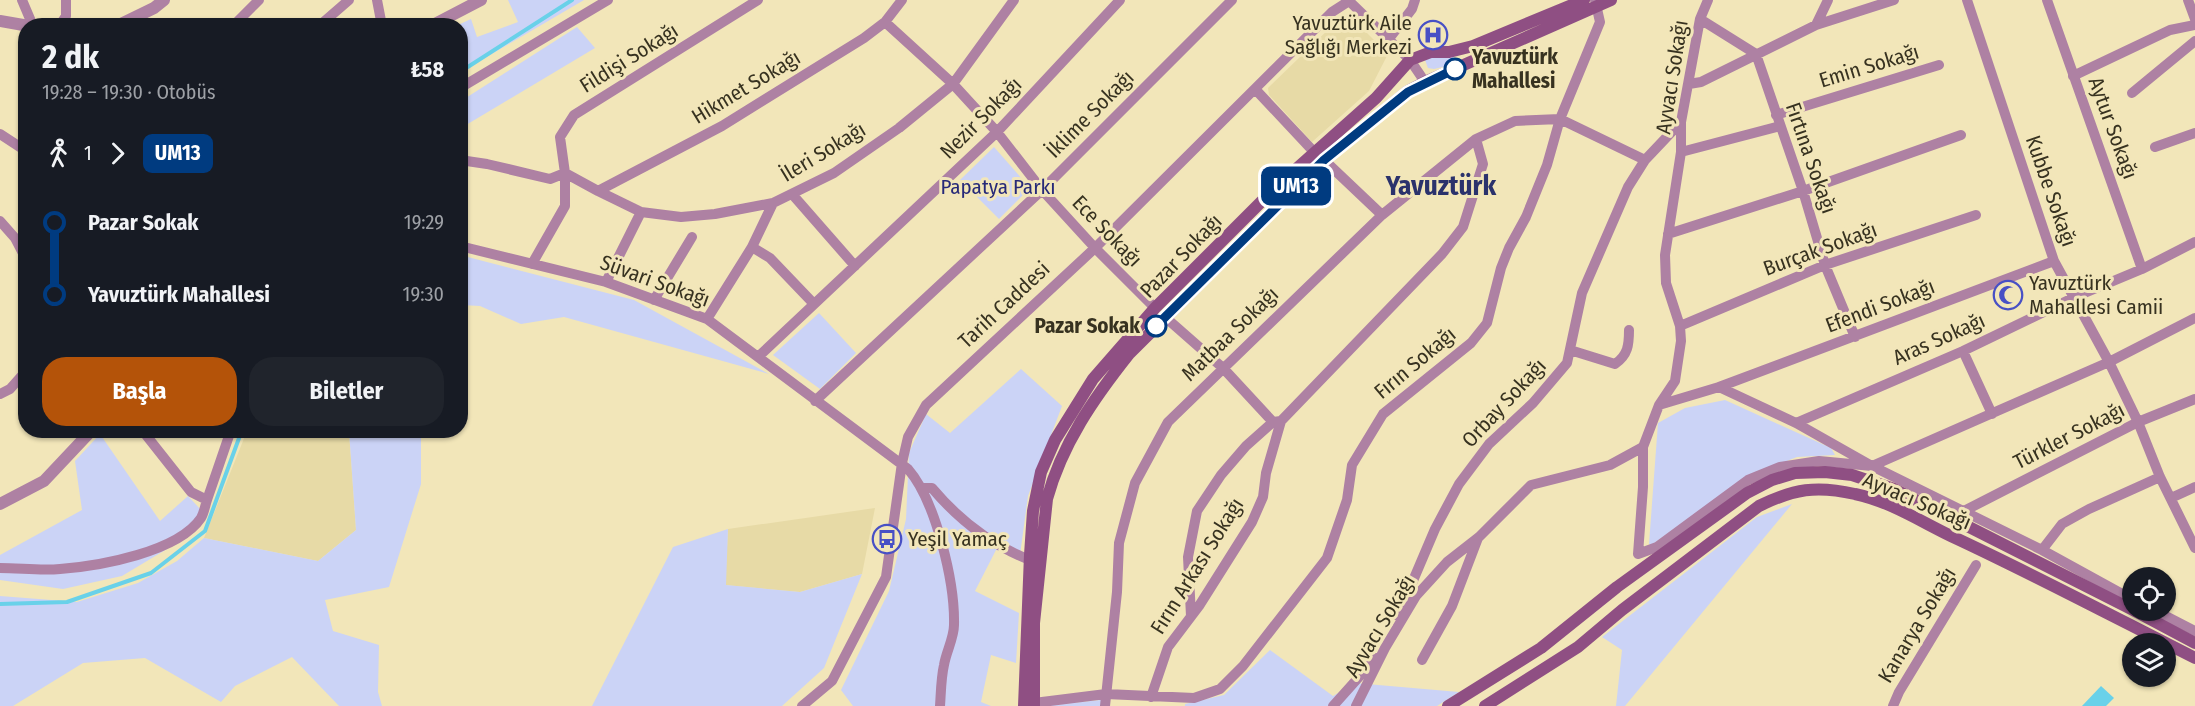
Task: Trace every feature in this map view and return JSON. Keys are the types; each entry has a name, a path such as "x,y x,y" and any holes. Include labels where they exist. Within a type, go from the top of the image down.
{"main road":[{"path":"1410,60 1425,54 1449,52 1473,46 1584,0"},
{"name":"Pazar Sokağı","path":"1031,705 1030,560 1033,511 1041,472 1055,440 1093,379 1155,308 1276,187 1425,82 1596,3 1611,0"},
{"name":"Pazar Sokağı","path":"1031,705 1034,623 1047,499 1053,479 1083,417 1104,385 1129,354 1376,99 1410,60"},
{"path":"1448,706 1541,648 1617,587 1748,493 1772,480 1795,473 1825,472 1852,475 1894,489 2122,604"},
{"name":"Ayvacı Sokağı","path":"1485,706 1578,647 1622,610 1759,506 1782,495 1803,490 1856,494 1890,506 1985,551 2195,658"},
{"path":"2154,621 2195,643"}],"street":[{"path":"22,0 28,18"},
{"path":"65,18 66,0"},
{"path":"133,18 154,8 164,0"},
{"path":"241,18 259,0"},
{"path":"328,18 349,0"},
{"path":"377,0 380,18"},
{"path":"446,18 481,0"},
{"path":"468,83 608,0"},
{"name":"Fildişi Sokağı","path":"532,264 564,206 565,173 560,137 574,115 758,0"},
{"name":"Hikmet Sokağı","path":"598,191 722,126 864,38 885,22 902,0"},
{"name":"İleri Sokağı","path":"565,173 641,212 681,217 773,203 834,173 899,128 953,84 1014,0"},
{"name":"Nezir Sokağı","path":"759,356 997,132 1120,0"},
{"name":"İklime Sokağı","path":"815,401 1042,190 1232,0"},
{"path":"1388,40 1412,9 1415,0"},
{"name":"Ayvacı Sokağı","path":"1356,706 1385,648 1416,596 1447,562 1479,537 1531,485 1610,465 1643,447 1659,405 1675,381 1681,341 1680,326 1666,283 1665,255 1681,152 1681,122 1700,19 1708,0"},
{"path":"1689,84 1701,82 1816,25 1894,0"},
{"name":"Kubbe Sokağı","path":"1967,0 2054,261 2139,422 2160,477 2195,548"},
{"name":"Aytur Sokağı","path":"2047,0 2142,269"},
{"path":"2188,0 2195,19"},
{"path":"1349,1 1410,60 1425,82"},
{"name":"Tarih Caddesi","path":"802,706 832,681 886,576 902,463 908,437 926,405 1095,248 1332,12 1349,1"},
{"path":"1816,25 1826,1"},
{"name":"Fırın Sokağı","path":"1031,705 1106,694 1194,698 1220,689 1243,666 1327,558 1347,500 1352,465 1383,414 1472,343 1486,323 1501,268 1526,217 1547,165 1560,119 1600,22 1596,3"},
{"path":"1700,19 1756,54"},
{"path":"0,21 18,24"},
{"name":"Ece Sokağı","path":"885,22 953,84 997,132 1042,190 1095,248 1155,308"},
{"path":"2073,76 2170,30 2195,25"},
{"path":"2132,93 2195,41"},
{"name":"Fırtına Sokağı","path":"1756,54 1803,191 1825,265 1855,337"},
{"name":"Emin Sokağı","path":"1681,152 1939,65"},
{"path":"1255,88 1319,156 1382,215"},
{"path":"1560,119 1645,160"},
{"name":"Matbaa Sokağı","path":"1105,706 1117,592 1119,543 1135,483 1168,422 1382,215 1476,139 1515,122 1560,119"},
{"name":"Orbay Sokağı","path":"1385,648 1435,529 1459,484 1489,444 1533,403 1567,363 1582,293 1628,187 1645,160 1681,122"},
{"path":"2155,147 2195,133"},
{"path":"0,134 18,146"},
{"path":"1668,234 1803,191 1960,135"},
{"path":"1191,616 1188,557 1197,511 1221,476 1246,446 1277,422 1442,254 1462,227 1483,164 1476,139"},
{"path":"468,161 550,179 565,173"},
{"path":"792,194 855,266"},
{"path":"706,319 752,247 773,203"},
{"path":"606,282 641,212"},
{"name":"Burçak Sokağı","path":"1680,326 1825,265 1976,215"},
{"path":"0,221 18,244"},
{"path":"654,300 692,237"},
{"name":"Aras Sokağı","path":"1796,423 1963,351 2075,297 2142,269 2195,242"},
{"path":"752,247 770,258 814,304"},
{"name":"Süvari Sokağı","path":"468,248 606,282 706,319 902,463 922,488"},
{"name":"Efendi Sokağı","path":"1719,387 2054,261"},
{"path":"1166,317 1223,368 1277,422"},
{"path":"1643,447 1643,487 1638,554 1657,547 1748,480 1780,467 1819,461 1872,466 2109,362 2195,318"},
{"path":"1570,350 1615,364 1623,358 1629,345 1629,330"},
{"path":"1963,351 1992,414"},
{"path":"0,394 18,379"},
{"path":"1659,405 1719,387"},
{"name":"Ayvacı Sokağı","path":"1719,387 1796,423 1872,466 2042,550 2122,594"},
{"name":"Türkler Sokağı","path":"1962,512 2139,422 2195,399"},
{"name":"Fırın Arkası Sokağı","path":"1151,697 1168,647 1252,522 1263,497 1277,422"},
{"path":"0,504 44,481 84,438"},
{"path":"148,438 191,492 207,500"},
{"path":"0,568 77,567 152,551 165,545 188,531 202,516 228,438"},
{"path":"2042,550 2062,524 2089,508 2160,477"},
{"path":"2171,498 2195,487"},
{"path":"940,706 944,665 954,627 951,577 922,488 932,488 958,517 984,536 1005,549 1030,560"},
{"path":"1422,660 1452,606 1479,537"},
{"name":"Kanarya Sokağı","path":"1893,706 1899,692 1976,565"},
{"path":"2175,621 2195,631"},
{"path":"1333,706 1385,648"}],"shaded area":[{"path":"1352,18 1388,54 1369,91 1312,142 1269,95 1268,88 1334,24"},
{"path":"244,438 349,438 356,530 318,561 204,538"},
{"path":"875,508 862,574 800,592 725,585 728,529"}],"green space":[{"path":"508,0 584,0 468,68 468,20 471,19 477,37 518,22"},
{"path":"577,27 595,48 468,124 468,97"},
{"path":"1453,55 1455,64 1434,69 1428,68 1425,60 1428,57"},
{"name":"Papatya Parkı","path":"994,147 1030,188 999,219 960,180"},
{"path":"468,257 634,300 769,374 564,317 521,324 480,306 468,305"},
{"path":"819,313 856,353 820,389 773,355"},
{"path":"1021,369 1062,406 1028,496 1020,555 996,550 975,591 1019,613 1016,663 991,655 981,702 991,706 853,706 841,690 889,591 906,519 909,453 926,414 950,433"},
{"path":"1725,400 1831,448 1835,455 1797,457 1746,477 1653,544 1649,544 1658,423 1685,408"},
{"path":"96,438 103,438 160,521 188,496 203,512 167,549 122,576 63,589 0,580 0,555 82,510 75,461"},
{"path":"349,438 421,438 421,484 389,587 325,600 333,631 379,645 378,692 382,706 339,706 292,657 235,686 221,702 145,658 83,663 13,706 0,706 0,596 77,602 138,583 177,561 204,538 318,561 356,530"},
{"path":"1792,504 1625,706 1616,706 1622,650 1602,637 1757,517"},
{"path":"728,529 726,585 800,592 862,574 824,668 782,706 592,706 673,547"},
{"path":"1270,650 1333,696 1355,683 1459,692 1437,706 1185,706 1185,704 1224,695"},
{"path":"1110,699 1110,706 1043,706"}],"water":[{"path":"2101,686 2114,698 2106,706 2082,706"}],"waterway":[{"path":"468,67 572,0"},
{"path":"0,604 67,602 151,573 205,531 239,438"}],"bus line":[{"name":"UM13","path":"1156,326 1324,160 1408,92 1455,69"}],"place":[{"name":"Yavuztürk Aile Sağlığı Merkezi","path":"1433,35"},
{"name":"Yavuztürk Mahallesi","path":"1455,69"},
{"name":"Yavuztürk Mahallesi Camii","path":"2008,295"},
{"name":"Pazar Sokak","path":"1156,326"},
{"name":"Yeşil Yamaç","path":"887,539"}],"district":[{"name":"Yavuztürk","path":"1441,186"}]}
